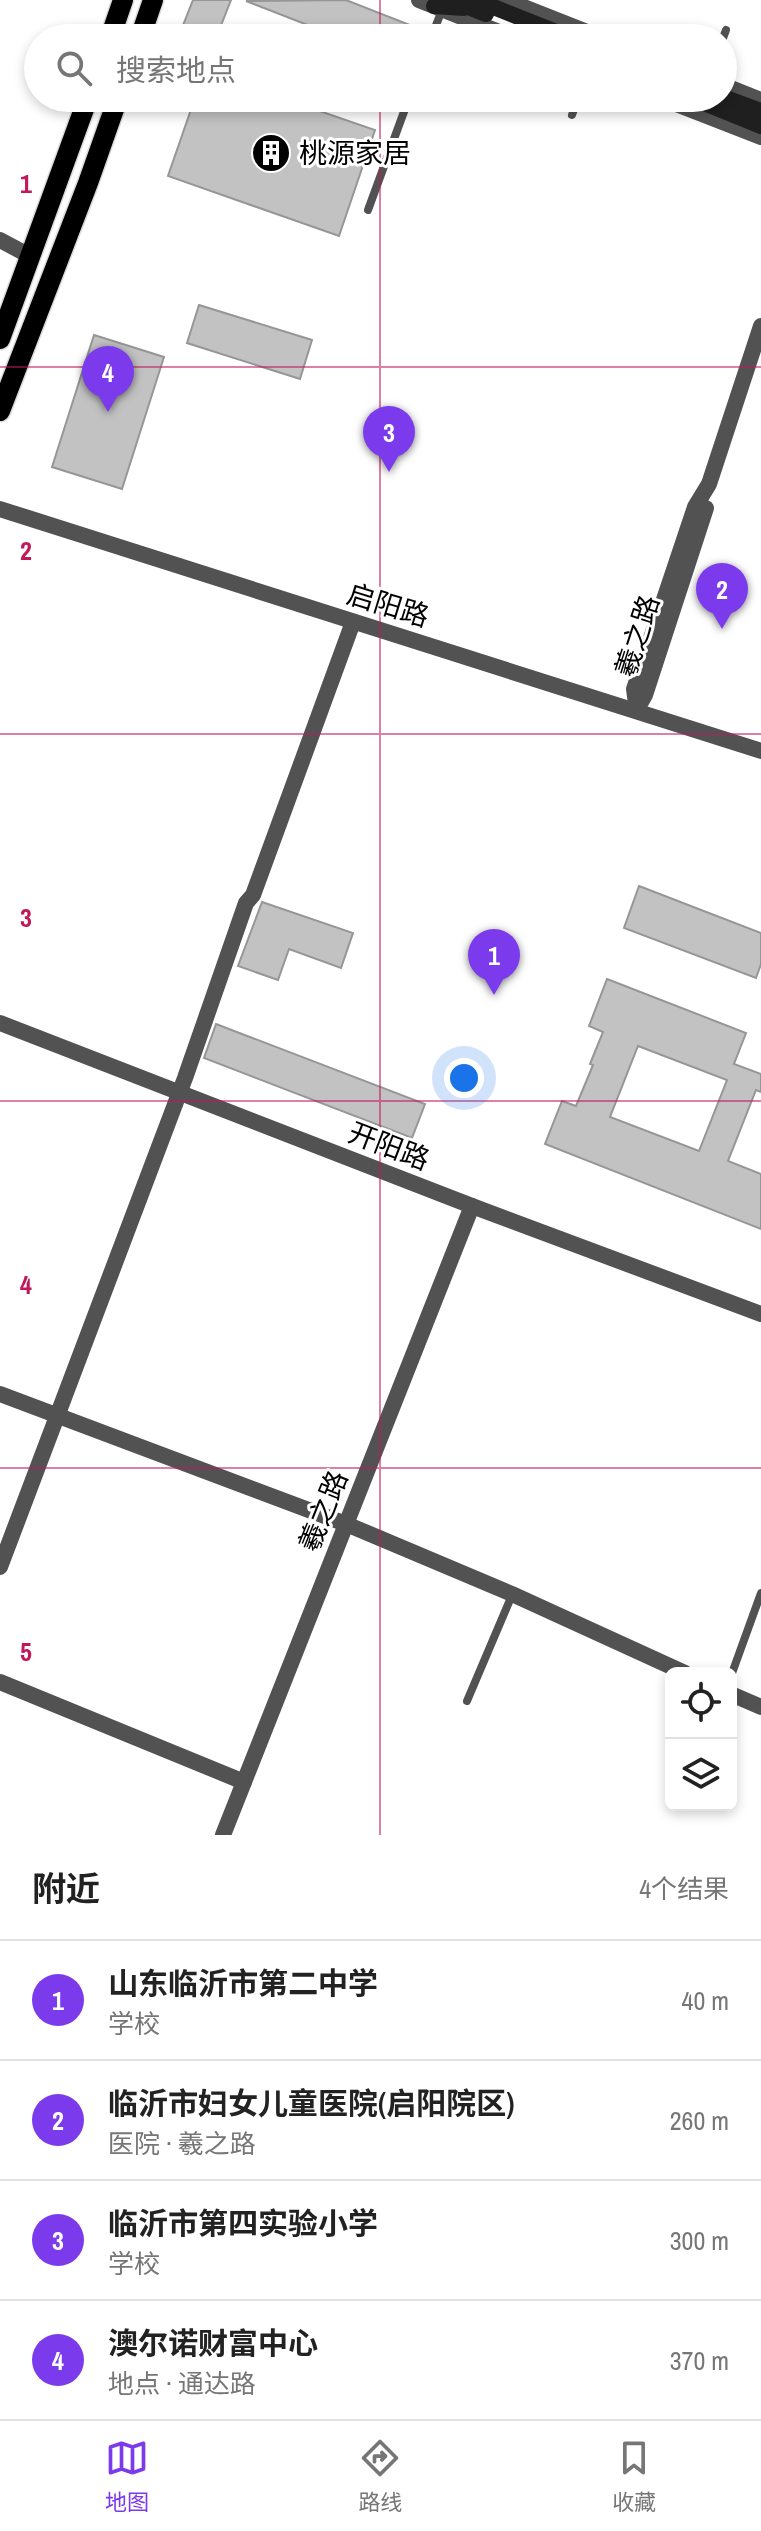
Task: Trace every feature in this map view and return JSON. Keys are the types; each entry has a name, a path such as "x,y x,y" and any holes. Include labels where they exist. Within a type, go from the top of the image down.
{"main road":[{"path":"115,24 123,0"},
{"path":"145,24 153,0"},
{"path":"436,4 475,4 531,24"},
{"path":"475,4 516,24"},
{"path":"737,102 761,111"},
{"path":"0,339 83,112"},
{"path":"0,411 113,112"},
{"path":"726,112 761,126"}],"street":[{"path":"506,0 567,24"},
{"path":"436,4 482,24"},
{"path":"737,91 761,100"},
{"path":"697,112 761,137"},
{"path":"0,240 30,256"},
{"name":"羲之路","path":"637,711 645,695 707,506 709,484 761,326"},
{"name":"启阳路","path":"0,509 761,749"},
{"path":"0,1567 353,622"},
{"name":"开阳路","path":"0,1023 761,1314"},
{"name":"羲之路","path":"223,1835 472,1206"},
{"path":"0,1394 346,1524 512,1594 672,1667"},
{"path":"0,1682 244,1782"},
{"path":"737,1697 761,1707"}],"lane":[{"path":"433,24 436,4"},
{"path":"368,210 404,112"},
{"path":"734,1667 761,1593"},
{"path":"467,1701 512,1594"}],"building":[{"path":"193,0 231,0 222,24 184,24"},
{"path":"346,0 407,24 305,24 246,1"},
{"name":"桃源家居","path":"190,112 323,112 375,130 339,236 168,176"},
{"path":"199,305 312,340 300,379 187,343"},
{"path":"94,335 164,357 122,489 52,467"},
{"path":"639,886 761,933 761,964 756,978 624,928"},
{"path":"262,902 353,933 341,968 289,949 278,980 238,966"},
{"path":"607,979 746,1033 734,1064 761,1074 761,1092 756,1090 728,1161 761,1174 761,1229 545,1144 562,1101 576,1106 593,1065 590,1064 603,1032 589,1026","holes":["638,1046 727,1080 699,1151 610,1117"]},
{"path":"216,1024 425,1104 412,1138 204,1058"}],"place":[{"name":"桃源家居","path":"271,153"},
{"name":"澳尔诺财富中心","path":"108,412"},
{"name":"临沂市第四实验小学","path":"389,472"},
{"name":"临沂市妇女儿童医院(启阳院区)","path":"722,629"},
{"name":"山东临沂市第二中学","path":"494,995"}]}
